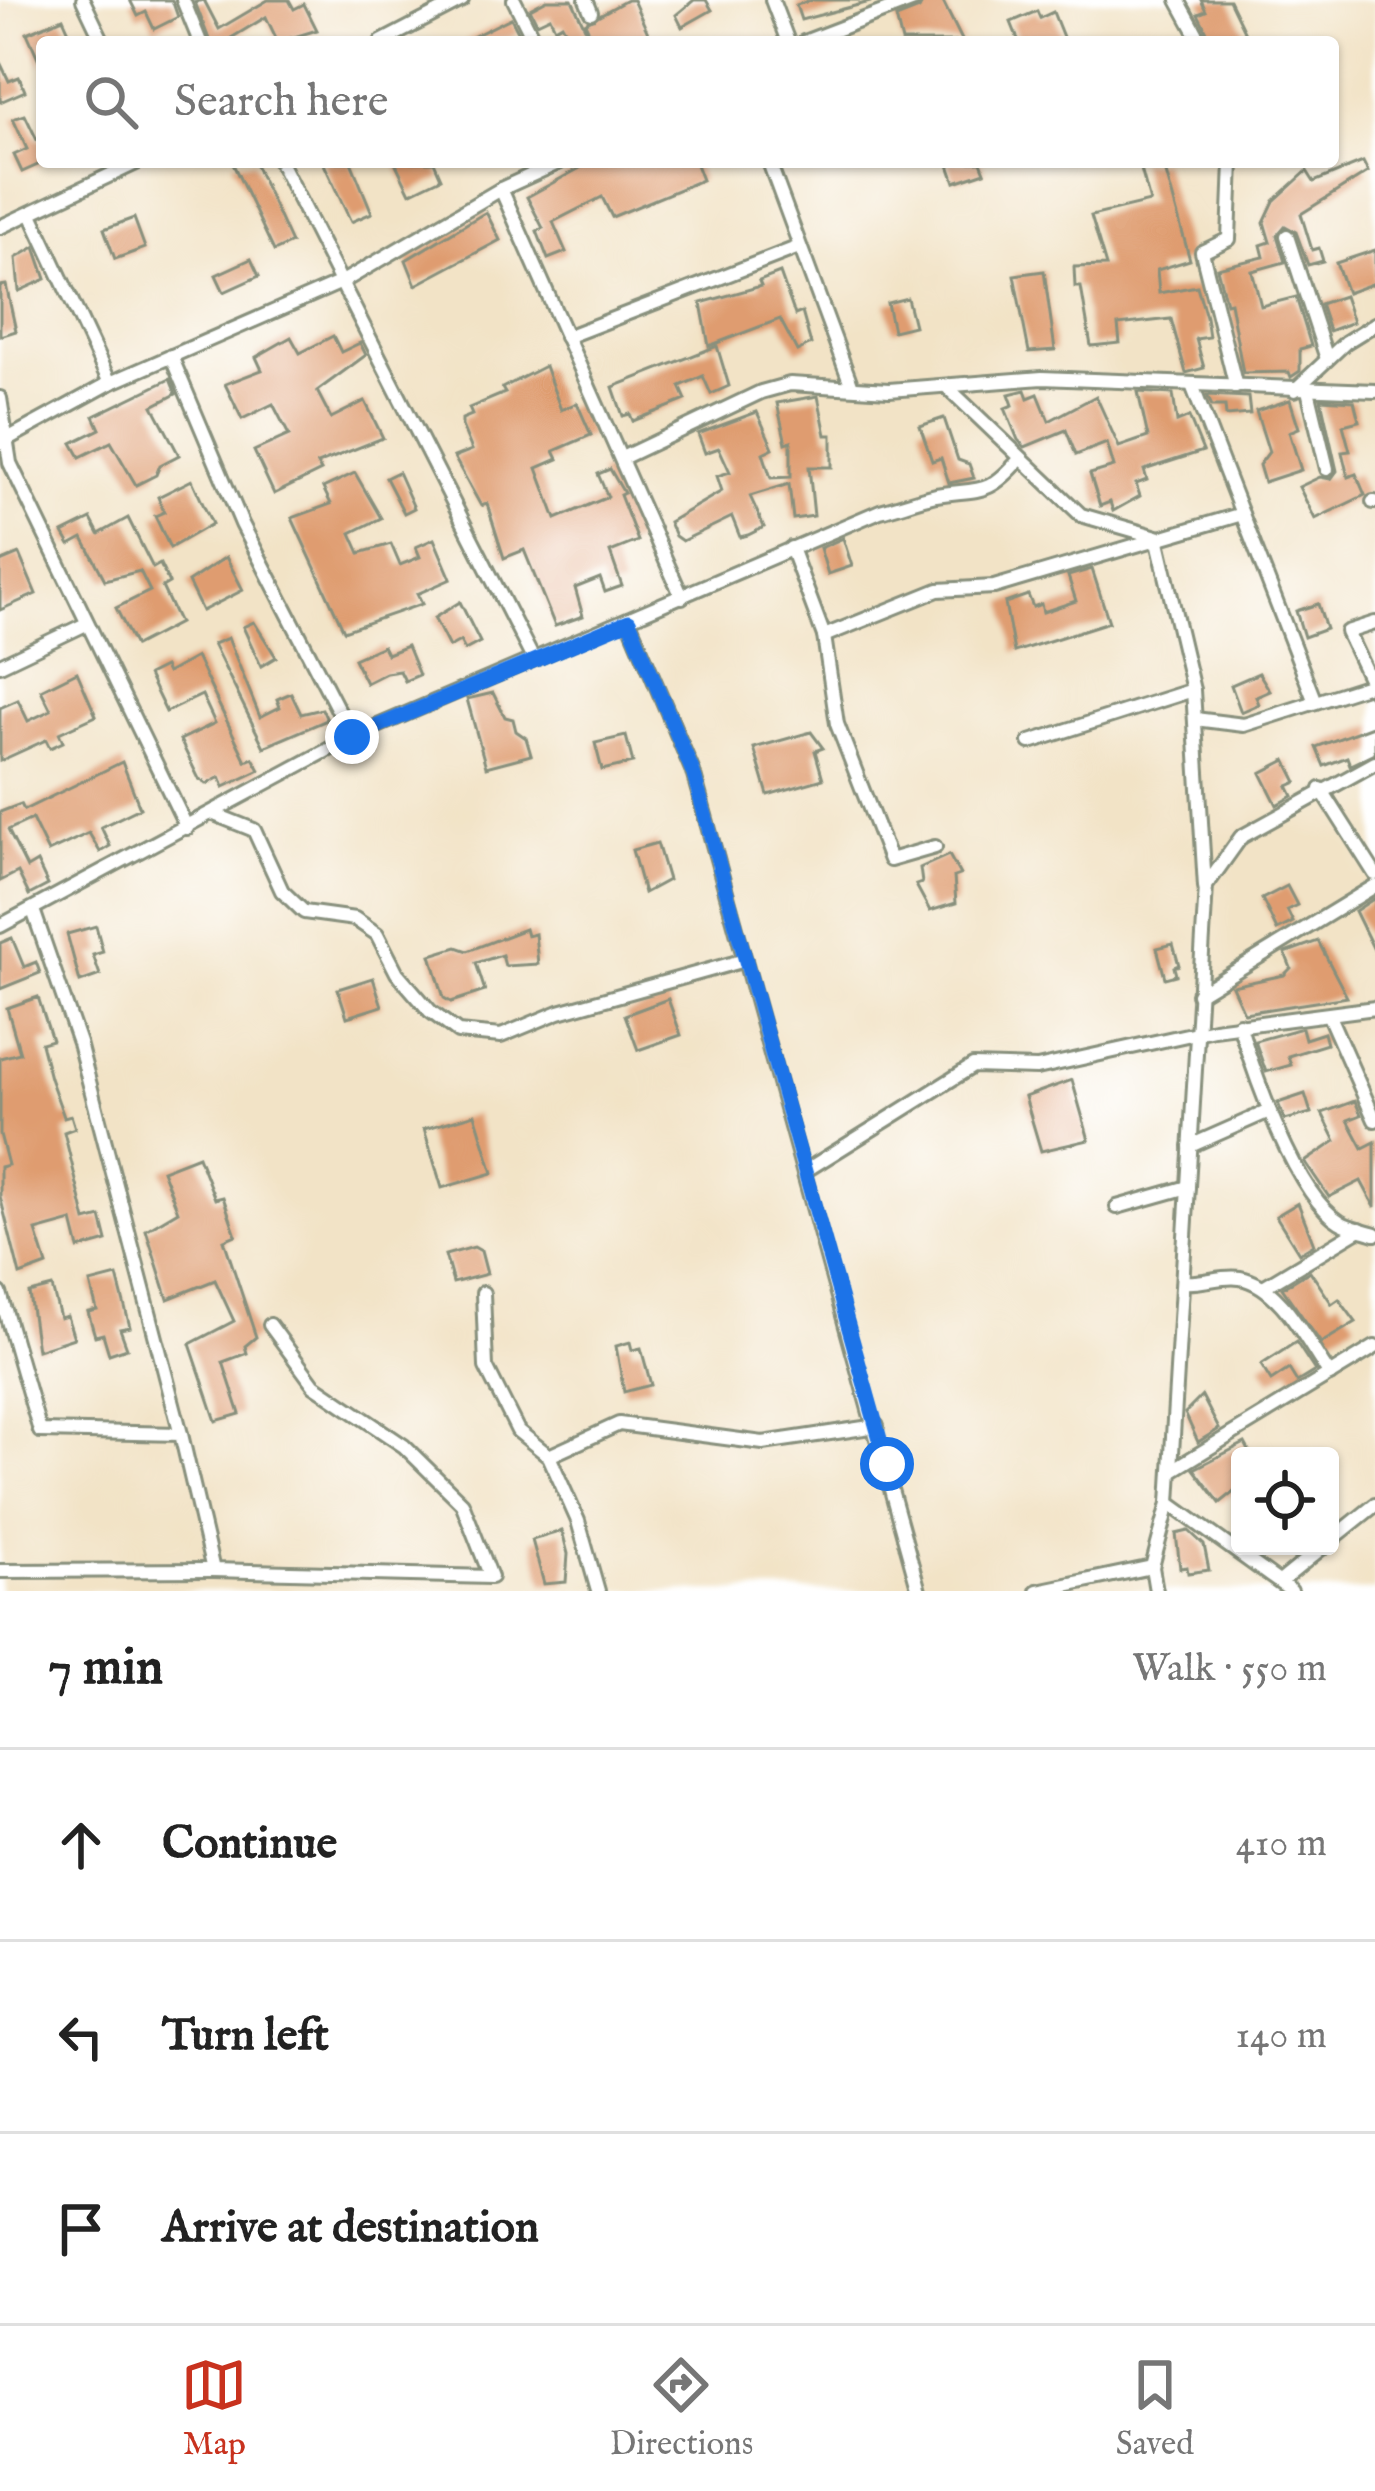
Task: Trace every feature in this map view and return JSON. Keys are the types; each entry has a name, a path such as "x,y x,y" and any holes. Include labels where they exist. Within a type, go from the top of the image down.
{"street":[{"path":"83,0 100,36"},
{"path":"183,0 198,36"},
{"path":"393,36 462,0"},
{"path":"514,0 532,36"},
{"path":"772,0 786,36"},
{"path":"822,36 914,0"},
{"path":"1178,0 1198,36"},
{"path":"841,30 846,36"},
{"path":"0,227 126,168"},
{"path":"283,168 533,658"},
{"path":"522,168 526,177"},
{"path":"4,441 110,383 344,281 501,189 546,168"},
{"path":"771,168 851,384"},
{"path":"1232,168 1229,239 1202,252 1236,387"},
{"path":"501,189 624,457 682,597"},
{"path":"31,214 110,383"},
{"path":"1287,236 1327,359"},
{"path":"566,337 799,247"},
{"path":"1301,390 1327,359 1375,324"},
{"path":"171,356 242,524 352,737"},
{"path":"624,457 761,392 790,384 851,384 890,390 1042,378 1375,391"},
{"path":"1192,385 1315,702"},
{"path":"946,388 1081,515 1157,537"},
{"path":"1301,390 1327,469"},
{"path":"0,398 10,463 187,828"},
{"path":"0,926 352,737 880,511 938,495 976,494 991,488 1019,459"},
{"path":"824,636 938,590 994,587 1242,514"},
{"path":"1156,1591 1152,1567 1169,1503 1205,891 1193,690 1157,537"},
{"path":"791,548 824,636 837,724 890,860 935,848"},
{"path":"629,621 693,772 878,1426 919,1591"},
{"path":"1195,719 1244,725 1373,687 1347,632 1375,623"},
{"path":"0,665 86,624"},
{"path":"1030,742 1193,690"},
{"path":"1205,891 1241,837 1375,763"},
{"path":"1321,789 1375,874"},
{"path":"214,814 254,830 282,891 304,912 355,919 377,934 397,973 458,1032 501,1036 559,1012 745,960"},
{"path":"1198,994 1375,886"},
{"path":"33,910 80,1043 213,1570"},
{"path":"805,1171 974,1066 1037,1068 1239,1024 1375,1008"},
{"path":"1329,1016 1375,1120"},
{"path":"1239,1024 1267,1112 1321,1202 1338,1221 1368,1232"},
{"path":"1190,1146 1267,1112"},
{"path":"1117,1207 1188,1187"},
{"path":"1265,1286 1368,1232"},
{"path":"1183,1282 1208,1285 1234,1276 1265,1286 1330,1375"},
{"path":"0,1292 40,1432 181,1434"},
{"path":"484,1293 486,1367 518,1431 548,1456 578,1521 598,1591"},
{"path":"0,1571 213,1570 491,1577 462,1503 404,1446 314,1385 270,1325"},
{"path":"1171,1472 1375,1347"},
{"path":"548,1456 619,1424 763,1443 878,1426"},
{"path":"1169,1503 1284,1587 1316,1555"},
{"path":"1339,1534 1375,1505"},
{"path":"1037,1591 1152,1567"}],"building":[{"path":"130,0 172,0 178,17 154,29 146,12 138,16"},
{"path":"204,0 219,29 268,0 289,0 294,9 304,4 317,30 275,36 266,17 234,36 208,36 195,2"},
{"path":"547,0 572,0 588,34 569,36 562,24 555,28 550,17 537,23 530,9"},
{"path":"633,0 649,36 591,36 585,23"},
{"path":"694,0 706,0 712,10 682,27 676,15"},
{"path":"813,0 870,2 801,20 796,5"},
{"path":"924,0 942,0 960,36 900,36 896,18 919,9"},
{"path":"1201,0 1229,0 1247,36 1209,36 1198,14 1206,11"},
{"path":"1037,11 1040,18 1053,12 1063,36 1017,36 1011,22"},
{"path":"63,18 71,36 36,36 36,53 27,33"},
{"path":"511,18 519,33 513,36 474,36"},
{"path":"0,62 9,81 19,77 25,91 0,102"},
{"path":"25,115 36,138 36,166 22,172 14,155 27,149 13,119"},
{"path":"1363,162 1368,172 1301,214 1312,250 1319,248 1323,261 1308,265 1296,232 1285,226 1277,235 1285,262 1252,271 1261,306 1296,297 1311,346 1300,349 1300,371 1291,377 1289,372 1243,373 1230,302 1226,303 1217,268 1264,257 1261,245 1270,242 1264,222 1274,201 1307,171 1314,182"},
{"path":"235,168 257,168 291,243 274,251"},
{"path":"326,168 353,168 372,213 351,222"},
{"path":"398,168 437,168 441,178 410,193"},
{"path":"580,168 697,168 702,180 612,217 602,197 553,222 566,252 548,259 537,231 543,228 527,197"},
{"path":"950,168 983,168 985,172 955,182"},
{"path":"1141,168 1165,168 1190,260 1157,270 1159,293 1197,286 1209,337 1196,339 1204,368 1186,373 1171,319 1118,325 1120,343 1091,346 1081,287 1075,287 1074,267 1106,266 1091,216 1150,202"},
{"path":"486,212 500,240 416,285 406,260"},
{"path":"134,218 145,248 115,259 104,229"},
{"path":"35,247 46,279 19,291 16,258"},
{"path":"1375,250 1375,283 1347,293 1336,263"},
{"path":"251,259 259,276 224,292 216,275"},
{"path":"1044,271 1055,350 1029,352 1014,275"},
{"path":"780,273 795,315 802,312 811,344 797,351 780,319 709,346 701,303 761,286 759,281"},
{"path":"6,285 16,331 0,336 0,286"},
{"path":"1344,296 1353,322 1329,331 1320,304"},
{"path":"907,298 914,326 893,331 887,303"},
{"path":"333,336 341,352 360,343 366,355 317,391 331,418 365,401 383,438 317,464 321,471 274,494 254,451 289,435 273,404 242,419 225,384 262,370 256,357 291,337 300,353"},
{"path":"717,346 729,386 711,394 703,376 680,386 686,400 633,421 630,414 623,416 613,387"},
{"path":"545,366 561,410 577,403 591,435 554,451 558,459 537,468 556,519 608,497 598,474 610,469 624,493 620,495 638,541 610,552 622,586 605,592 600,578 575,588 583,616 555,626 524,550 504,558 487,504 481,506 454,457 472,450 462,426 462,419 472,415 469,408 505,393 502,388"},
{"path":"170,379 176,394 153,406 179,455 160,465 156,475 136,485 111,442 80,457 72,443 100,429 94,416"},
{"path":"1025,390 1028,398 1038,394 1049,421 1096,396 1119,447 1148,437 1138,392 1173,394 1177,422 1189,417 1203,451 1144,470 1147,480 1136,484 1140,496 1113,511 1110,502 1100,506 1090,474 1114,467 1107,443 1076,455 1066,430 1025,447 1005,408 1013,405 1009,394"},
{"path":"1207,395 1248,397 1250,414 1226,416 1225,406 1212,406"},
{"path":"818,396 826,435 832,435 832,467 809,467 814,516 793,519 789,484 750,496 764,527 748,535 740,537 732,517 682,541 675,536 669,522 722,491 717,476 730,472 719,448 705,453 698,434 757,412 773,448 763,453 771,478 791,477 791,441 786,443 777,403"},
{"path":"1321,399 1354,401 1359,421 1343,425 1350,451 1342,452 1348,477 1356,474 1365,495 1315,519 1299,487 1320,477 1331,479 1337,471"},
{"path":"1290,400 1299,428 1289,432 1301,470 1264,482 1259,465 1269,452 1256,411"},
{"path":"944,418 958,460 969,464 974,478 949,483 941,458 932,461 920,426"},
{"path":"398,472 414,508 404,513 386,478"},
{"path":"355,473 381,518 351,533 360,553 391,544 400,565 420,557 416,547 434,539 451,579 417,594 422,604 344,631 292,518 331,504 323,488"},
{"path":"192,480 212,524 170,548 155,516 164,512 158,497"},
{"path":"128,518 153,568 160,564 169,583 162,587 179,623 135,646 116,608 150,591 140,571 105,580 83,538 70,545 63,533 91,519 99,534"},
{"path":"843,538 852,566 828,574 820,548"},
{"path":"19,554 36,594 0,610 0,562"},
{"path":"226,557 243,590 202,611 188,582"},
{"path":"1092,569 1109,622 1014,652 1005,603 1028,595 1033,607 1041,604 1043,612 1076,601 1068,576"},
{"path":"460,602 480,642 465,650 460,641 449,647 434,618"},
{"path":"1318,604 1326,629 1304,637 1296,611"},
{"path":"254,622 276,657 261,666 243,627"},
{"path":"228,638 260,717 280,707 277,699 291,693 301,714 322,709 327,720 264,747 213,644"},
{"path":"383,646 387,654 407,646 419,675 405,681 400,671 386,673 366,683 354,659"},
{"path":"196,657 246,761 253,758 260,770 224,787 220,777 207,784 199,779 180,740 215,723 202,695 166,712 148,675 164,667 167,673"},
{"path":"77,672 96,716 59,733 63,742 50,748 46,740 0,761 0,708 18,700 28,721 51,710 41,690"},
{"path":"1259,673 1270,691 1256,697 1259,704 1241,712 1231,685"},
{"path":"493,693 505,717 513,719 516,731 526,738 531,755 486,767 467,699"},
{"path":"1375,725 1375,753 1350,765 1347,757 1324,766 1316,747"},
{"path":"811,732 823,748 815,751 823,779 768,795 754,748"},
{"path":"626,736 633,763 602,770 595,743"},
{"path":"1286,760 1297,782 1288,786 1293,796 1277,805 1261,773"},
{"path":"122,762 140,808 101,827 110,846 100,852 89,833 48,852 32,819 8,830 27,868 37,862 48,885 29,895 18,872 0,881 0,812 21,804 24,810"},
{"path":"657,843 668,880 644,893 632,850"},
{"path":"949,855 960,875 954,877 956,903 930,911 916,885 922,883 920,868"},
{"path":"1287,886 1297,905 1287,910 1293,922 1277,930 1262,899"},
{"path":"1375,898 1375,952 1355,911"},
{"path":"96,926 103,952 93,955 100,975 80,982 67,934"},
{"path":"525,929 527,936 535,934 538,964 505,966 502,955 476,963 485,991 451,1002 444,998 431,955 457,947 468,951"},
{"path":"12,938 24,967 36,962 40,973 0,989 0,943"},
{"path":"1318,941 1347,997 1244,1013 1232,986 1284,975 1291,968 1285,953"},
{"path":"1173,944 1179,965 1174,967 1176,975 1165,978 1157,948"},
{"path":"373,978 382,1006 347,1017 338,989"},
{"path":"38,997 52,1040 41,1043 50,1078 64,1117 71,1115 75,1128 64,1132 86,1221 101,1217 107,1241 79,1249 72,1221 36,1231 47,1265 20,1275 0,1196 0,1167 8,1165 0,1134 0,1058 20,1053 7,1008"},
{"path":"668,999 681,1035 638,1050 625,1015"},
{"path":"1302,1028 1305,1039 1324,1033 1327,1044 1288,1056 1291,1065 1266,1072 1255,1041"},
{"path":"1072,1080 1089,1140 1041,1151 1025,1097"},
{"path":"1305,1094 1311,1113 1285,1120 1278,1103"},
{"path":"1355,1101 1361,1115 1348,1120 1363,1148 1375,1142 1375,1207 1361,1181 1329,1197 1305,1162 1336,1141 1322,1113"},
{"path":"475,1114 493,1173 442,1188 424,1129"},
{"path":"198,1156 215,1199 223,1197 236,1235 224,1240 256,1337 245,1346 247,1353 223,1362 240,1414 216,1421 190,1344 234,1321 215,1280 168,1299 146,1230 178,1211 162,1170"},
{"path":"1298,1203 1314,1244 1299,1253 1276,1216"},
{"path":"474,1247 481,1251 487,1274 453,1283 445,1255"},
{"path":"1310,1271 1332,1304 1339,1299 1356,1322 1321,1343 1282,1288"},
{"path":"117,1276 130,1327 120,1329 127,1348 109,1354 103,1334 95,1336 88,1312 97,1310 90,1283"},
{"path":"52,1287 60,1318 67,1316 74,1338 37,1350 29,1293"},
{"path":"630,1342 632,1350 641,1348 651,1385 624,1392 616,1346"},
{"path":"1296,1342 1315,1371 1297,1382 1289,1369 1271,1381 1261,1365"},
{"path":"1202,1396 1219,1429 1198,1442 1185,1413"},
{"path":"1231,1450 1231,1494 1220,1503 1194,1469"},
{"path":"562,1531 568,1554 566,1582 544,1584 532,1540"},
{"path":"1189,1531 1204,1545 1209,1570 1188,1573 1187,1567 1180,1568 1176,1534"}],"route":[{"path":"352,737 629,621 693,772 887,1464"}]}
